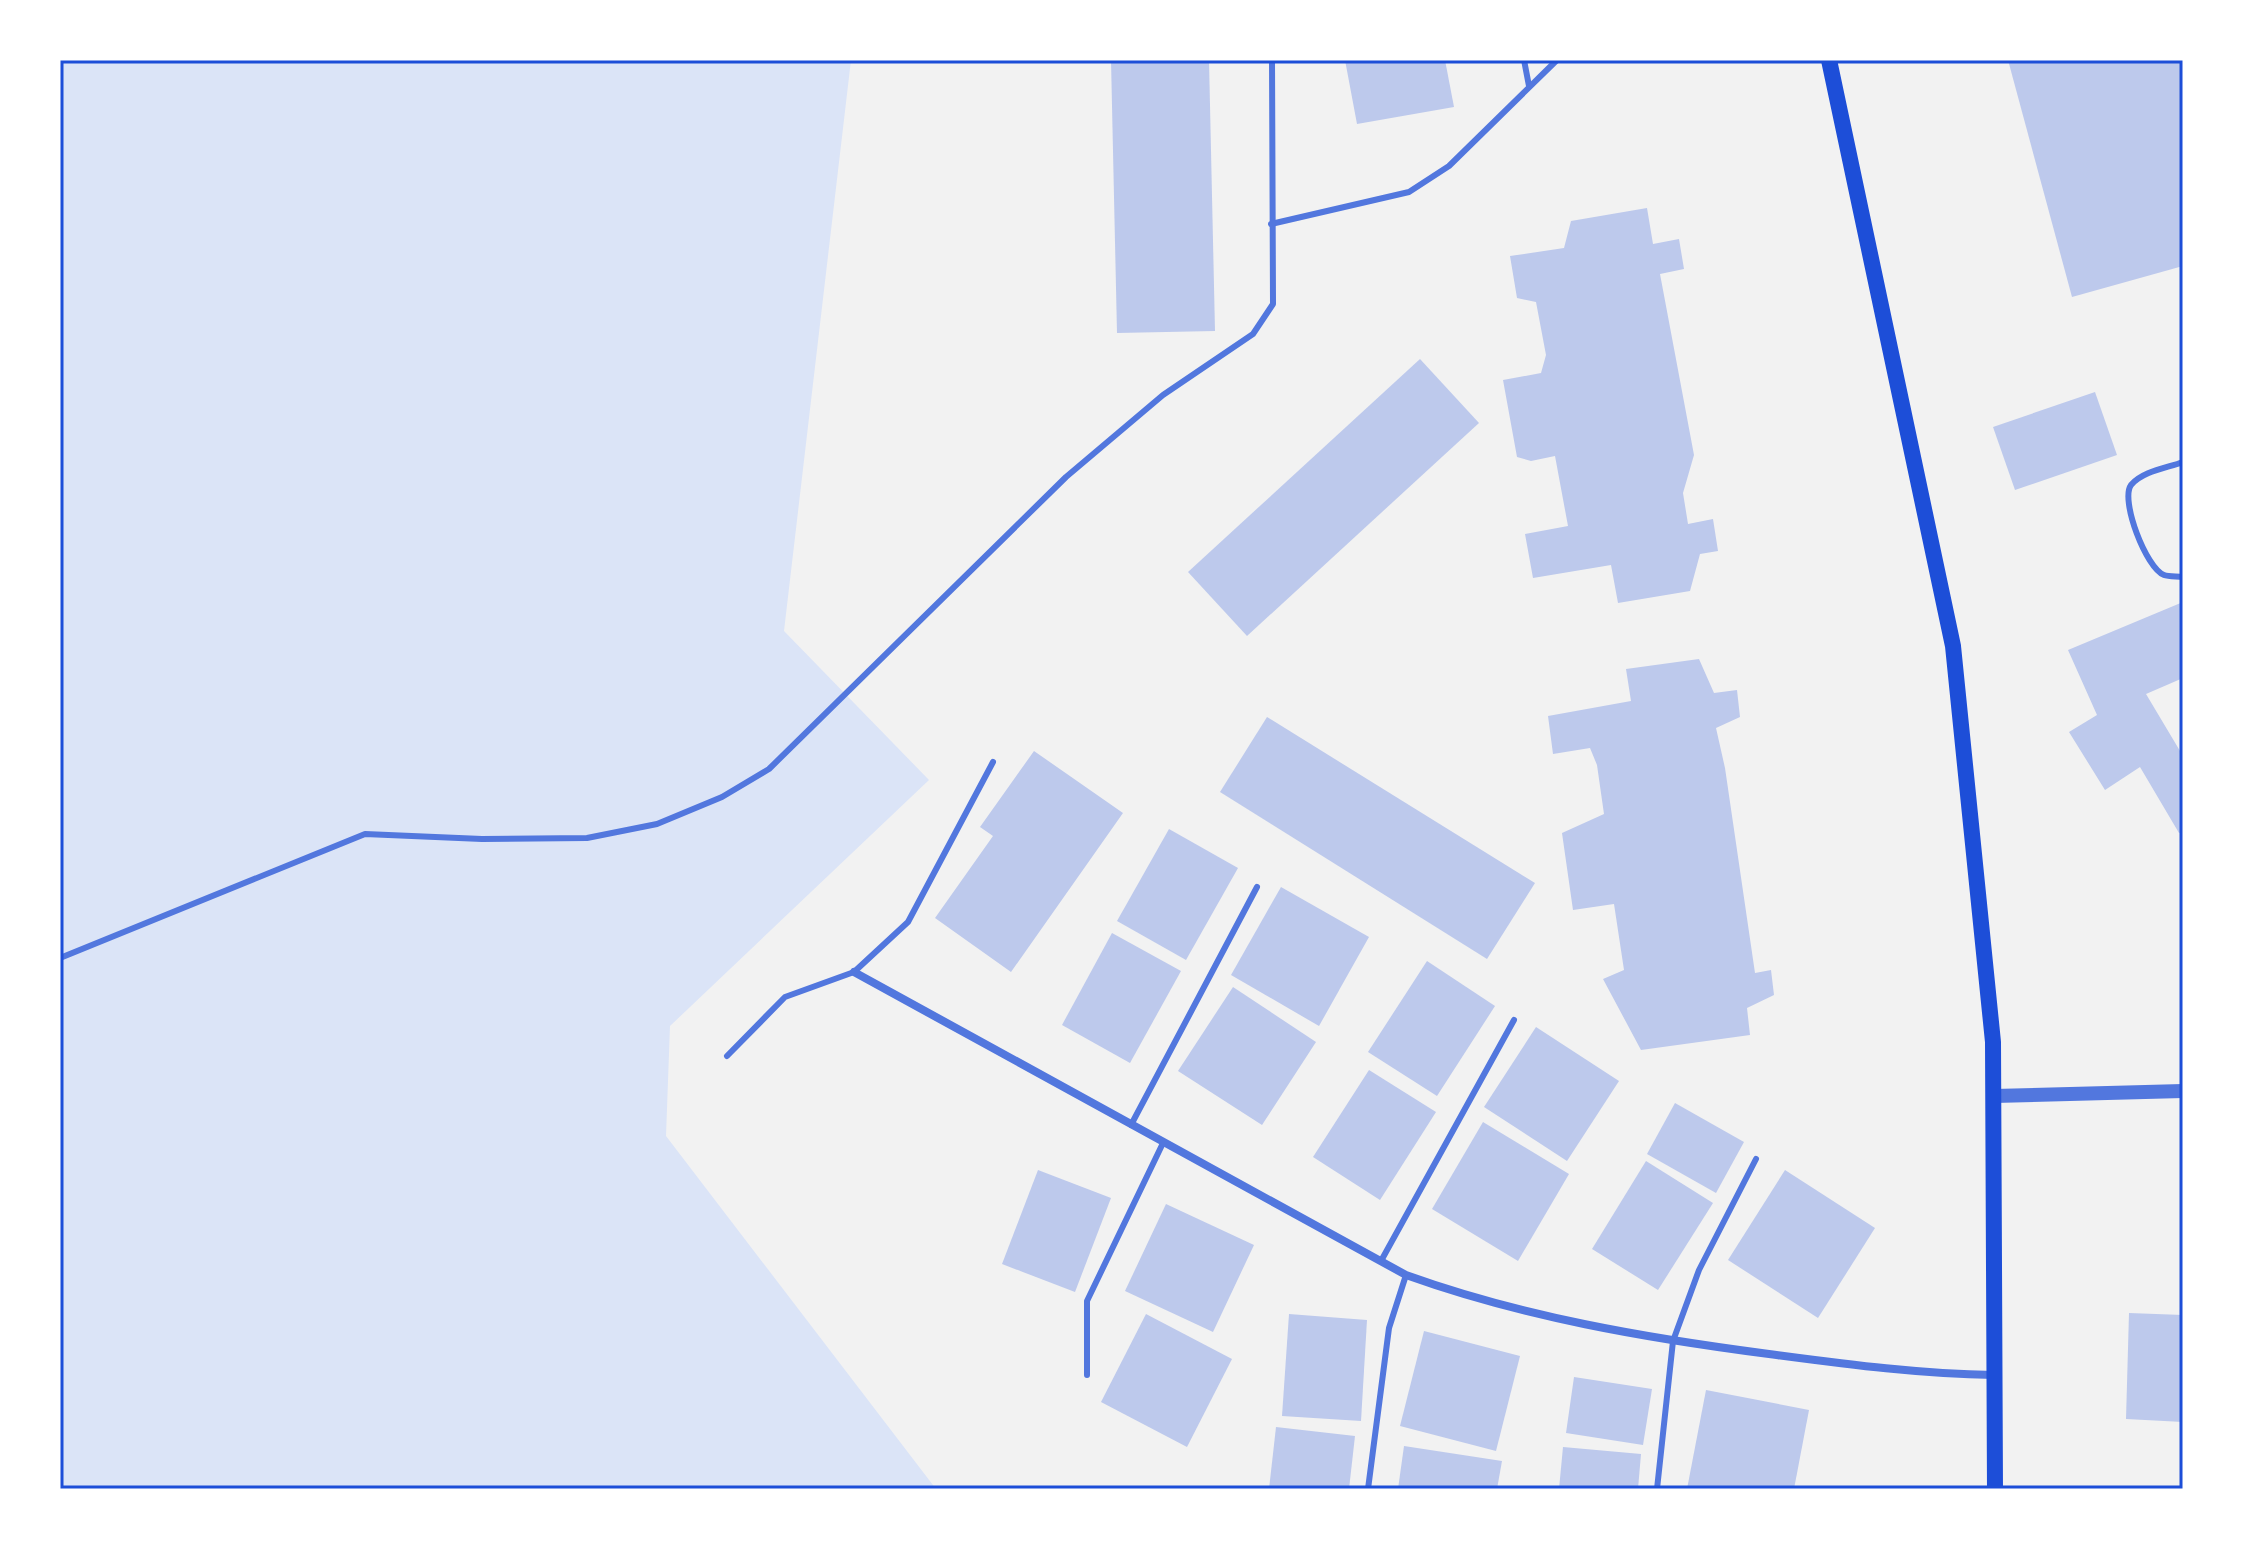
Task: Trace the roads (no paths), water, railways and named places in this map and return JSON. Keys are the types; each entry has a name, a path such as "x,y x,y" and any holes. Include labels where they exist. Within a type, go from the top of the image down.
{"main road":[{"path":"1829,60 1953,646 1993,1042 1995,1489"}],"street":[{"path":"854,972 1406,1275 1478,1301 1673,1341 1915,1374 1995,1375"},
{"path":"1994,1096 2183,1091"}],"lane":[{"path":"60,958 365,834 482,839 587,838 657,824 722,797 769,769 1066,477 1163,395 1253,334 1273,304 1272,60"},
{"path":"1524,60 1529,86"},
{"path":"1271,224 1409,192 1449,166 1557,60"},
{"path":"2183,462 2142,476 2130,487 2126,500 2149,562 2164,575 2183,577"},
{"path":"727,1056 785,997 854,972 908,922 993,762"},
{"path":"1131,1125 1257,887"},
{"path":"1381,1261 1514,1020"},
{"path":"1087,1375 1087,1301 1163,1143"},
{"path":"1657,1489 1673,1341 1699,1270 1756,1159"},
{"path":"1368,1489 1389,1328 1406,1275"}]}
